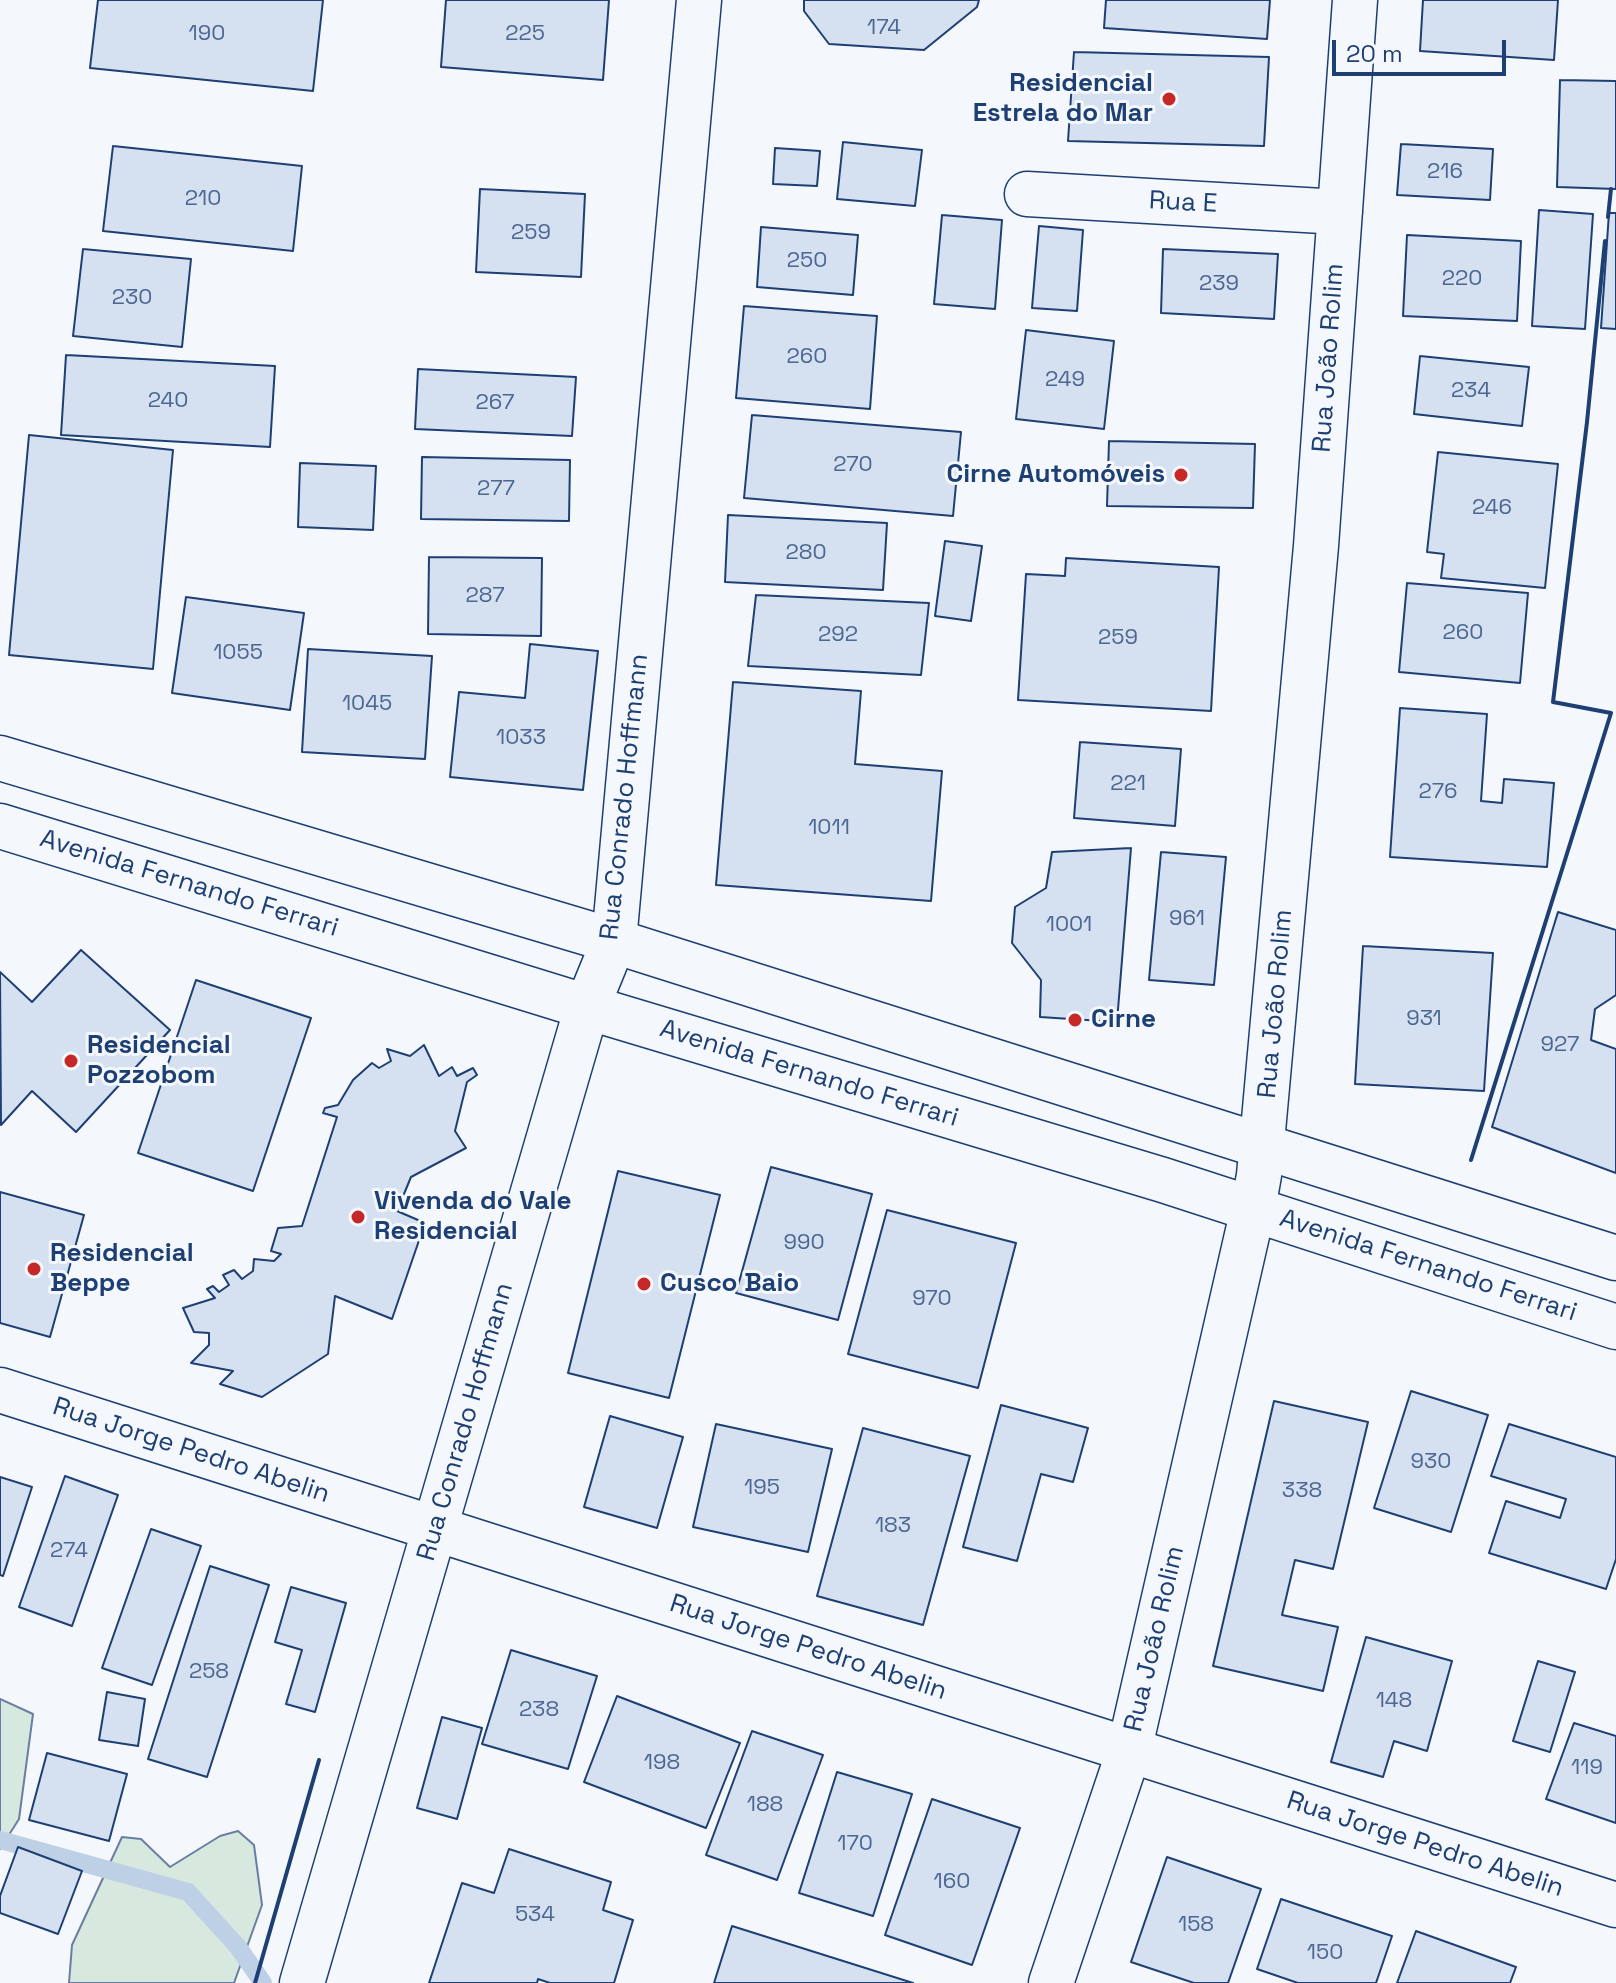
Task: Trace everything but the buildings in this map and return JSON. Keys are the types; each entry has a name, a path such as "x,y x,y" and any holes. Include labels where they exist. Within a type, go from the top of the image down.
{"street":[{"name":"Rua Conrado Hoffmann","path":"302,1983 587,1007 614,941 699,0"},
{"name":"Rua João Rolim","path":"1051,1983 1129,1751 1253,1209 1263,1145 1315,562 1355,0"},
{"name":"Rua E","path":"1027,194 1340,212"},
{"path":"0,758 614,941 1616,1258"},
{"name":"Avenida Fernando Ferrari","path":"0,826 1253,1209 1616,1327"},
{"name":"Rua Jorge Pedro Abelin","path":"0,1390 1616,1905"}],"shaded area":[{"path":"0,1699 33,1714 19,1819 0,1849"},
{"path":"238,1831 254,1845 262,1905 234,1983 69,1983 72,1945 122,1837 141,1839 170,1867 220,1836"}],"waterway":[{"path":"0,1840 188,1892 238,1947 263,1983"}],"wall":[{"path":"1608,217 1611,189"},
{"path":"1471,1160 1611,713 1553,702 1587,422 1605,241"},
{"path":"255,1983 319,1760"}],"place":[{"name":"Residencial Estrela do Mar","path":"1169,99"},
{"name":"Cirne Automóveis","path":"1181,475"},
{"name":"Cirne","path":"1075,1020"},
{"name":"Residencial Pozzobom","path":"71,1061"},
{"name":"Vivenda do Vale Residencial","path":"358,1217"},
{"name":"Residencial Beppe","path":"34,1269"},
{"name":"Cusco Baio","path":"644,1284"}]}
